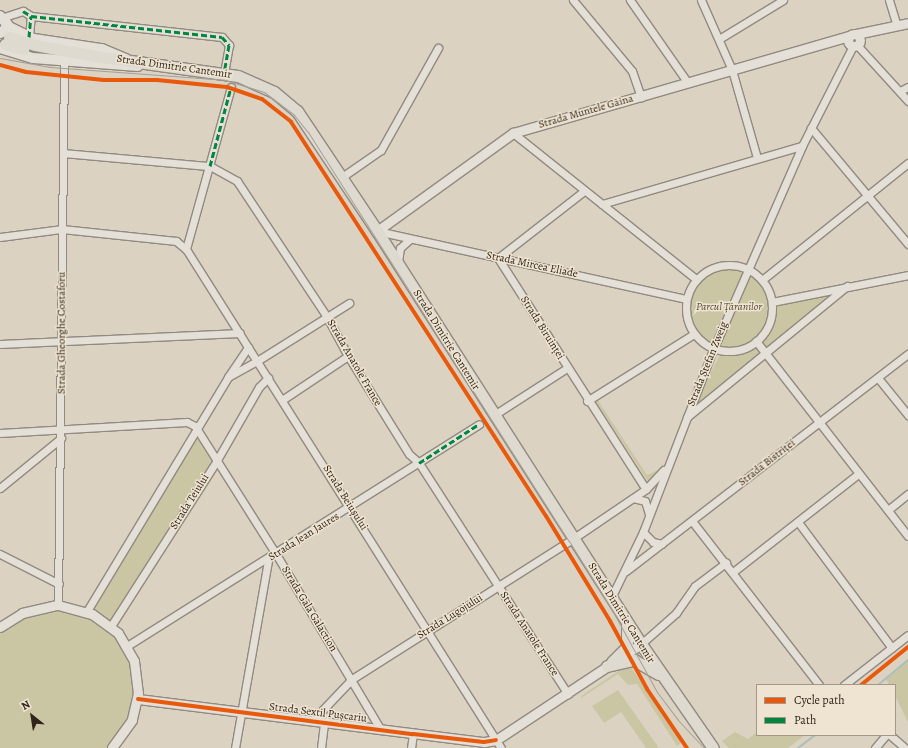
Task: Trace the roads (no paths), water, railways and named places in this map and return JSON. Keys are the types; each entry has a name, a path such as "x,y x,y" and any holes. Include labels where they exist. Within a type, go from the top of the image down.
{"main road":[{"path":"4,31 29,37 102,49 130,61"},
{"path":"4,31 25,56 64,61 131,66 154,64"},
{"name":"Strada Dimitrie Cantemir","path":"4,31 41,53 95,56 224,72 254,82 287,101 309,126 611,598 665,681 713,748"},
{"path":"607,666 627,647 629,637 627,622"},
{"path":"607,666 626,660 638,661 665,681"}],"street":[{"path":"573,0 632,71 641,97"},
{"path":"630,0 688,83"},
{"path":"701,0 732,70 757,158"},
{"path":"719,39 783,0"},
{"path":"889,0 897,26"},
{"path":"4,31 20,12 31,16 222,37 229,45 224,72"},
{"path":"29,37 31,16"},
{"name":"Strada Muntele Găina","path":"377,231 513,133 820,46 854,42 877,31 908,23"},
{"path":"854,42 908,101"},
{"name":"Strada Ștefan Zweig","path":"611,598 643,532 714,348 748,269 802,146 854,42"},
{"path":"342,177 381,150 438,48"},
{"name":"Strada Gheorghe Costaforu","path":"58,605 64,61"},
{"path":"0,237 62,229 176,241 186,249 231,87"},
{"path":"900,91 908,87"},
{"path":"811,128 908,244"},
{"path":"513,133 696,279"},
{"path":"602,204 802,146"},
{"name":"Strada Anatole France","path":"63,153 210,166 229,175 241,186 327,317 348,356 409,454 420,463 498,587 568,694"},
{"path":"762,280 908,163"},
{"path":"498,258 584,191"},
{"name":"Strada Mircea Eliade","path":"377,231 686,299"},
{"path":"398,264 400,248 410,239"},
{"name":"Strada Beiușului","path":"186,249 351,507 498,745"},
{"name":"Strada Biruinței","path":"498,258 587,401 646,489"},
{"path":"732,264 748,269 762,280 772,302 768,326 756,341 737,350 714,348 694,334 686,318 686,299 696,279 708,269 720,265 732,264"},
{"path":"772,302 908,275"},
{"path":"687,417 847,286"},
{"path":"228,377 257,362 349,303"},
{"path":"0,344 240,333"},
{"path":"587,401 694,334"},
{"path":"756,341 819,424 908,536"},
{"path":"87,611 228,377 248,347"},
{"name":"Strada Bistriței","path":"625,571 819,424 908,354"},
{"path":"282,400 348,356"},
{"path":"494,415 567,368"},
{"name":"Strada Teiului","path":"111,626 217,460 259,386 268,378"},
{"path":"878,378 908,415"},
{"path":"0,433 61,434 187,422 197,429"},
{"name":"Strada Jean Jaures","path":"127,646 268,560 480,424"},
{"name":"Strada Gala Galaction","path":"197,429 276,554 352,679 381,730"},
{"path":"0,488 61,434"},
{"name":"Strada Lugojului","path":"312,721 352,679 498,587 633,498 659,477 670,462"},
{"path":"733,572 858,474"},
{"path":"888,510 908,494"},
{"path":"633,498 645,501 649,516"},
{"path":"692,521 818,684"},
{"path":"798,522 892,648"},
{"path":"643,532 653,542 662,544"},
{"path":"0,554 59,584"},
{"path":"235,748 240,712 268,560"},
{"path":"641,644 676,613 695,586 726,563"},
{"path":"0,627 31,609 58,605 87,611 111,626 127,646 137,670 138,698 127,730 112,748"},
{"path":"845,684 908,635"},
{"name":"Strada Sextil Pușcariu","path":"138,698 498,745 607,666 641,644"},
{"path":"321,748 324,722"},
{"path":"411,748 413,734"},
{"path":"875,748 885,736"},
{"path":"891,736 905,748"}],"waterway":[{"path":"879,684 908,660"},
{"path":"798,748 814,736"}],"tram line":[{"path":"0,58 50,67 225,80 264,92 294,115 308,132 569,541 611,608 657,692 677,719 704,748"}],"park label":[{"name":"Parcul Țăranilor","path":"729,307"}]}
